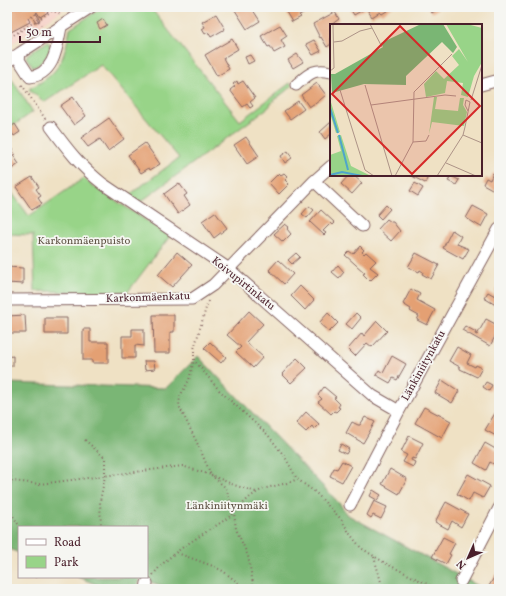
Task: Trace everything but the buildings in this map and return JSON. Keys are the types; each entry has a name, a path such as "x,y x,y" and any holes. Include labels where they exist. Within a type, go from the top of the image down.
{"street":[{"path":"7,62 91,7"},
{"path":"20,53 18,60 30,77 37,76 45,72 54,59 61,27"},
{"path":"296,85 311,73 321,70 330,72"},
{"path":"482,86 499,80"},
{"name":"Koivupirtinkatu","path":"51,128 75,159 88,172 103,184 229,269 373,396 399,411"},
{"name":"Karkonmäenkatu","path":"7,300 192,299 213,285 314,181 330,167"},
{"path":"314,181 362,226"},
{"name":"Länkiniitynkatu","path":"350,505 399,411 499,229"},
{"path":"461,581 499,508"}],"path":[{"path":"7,39 52,11 65,15"},
{"path":"34,14 43,29"},
{"path":"20,82 51,128"},
{"path":"213,285 194,349 194,360 189,380 180,396 179,406 211,475 226,488 234,513 236,528 248,556 254,589"},
{"path":"194,360 219,390 268,436 286,457 297,479 315,492 336,513 361,548 385,563 437,589"},
{"path":"85,440 106,458 106,476 100,502 101,526"},
{"path":"7,465 12,481 7,490"},
{"path":"12,481 40,484 182,466 256,492"},
{"path":"146,586 160,566 201,535 234,513 256,492 272,486 290,483 297,479"},
{"path":"7,506 19,526"},
{"path":"177,553 218,569 246,589"},
{"path":"374,556 383,589"}],"shaded area":[{"path":"7,7 67,7 7,47"}],"green space":[{"path":"103,7 150,7 240,121 290,83 292,86 272,102 269,107 139,203 129,195 179,158 101,65 45,102 30,91 30,88 48,77 59,64 63,57 70,29"},
{"path":"47,42 49,43 50,47 48,54 41,63 35,67 32,66 26,57 28,54"},
{"path":"7,77 11,78 33,112 7,130"},
{"name":"Karkonmäenpuisto","path":"84,178 92,185 170,236 127,293 35,291 33,235 7,234 7,186 29,216"},
{"name":"Länkiniitynmäki","path":"198,356 339,503 348,515 484,589 174,589 142,578 148,578 148,526 18,526 18,553 7,548 7,383 166,388"},
{"path":"80,578 140,578 137,589 107,589"}]}
